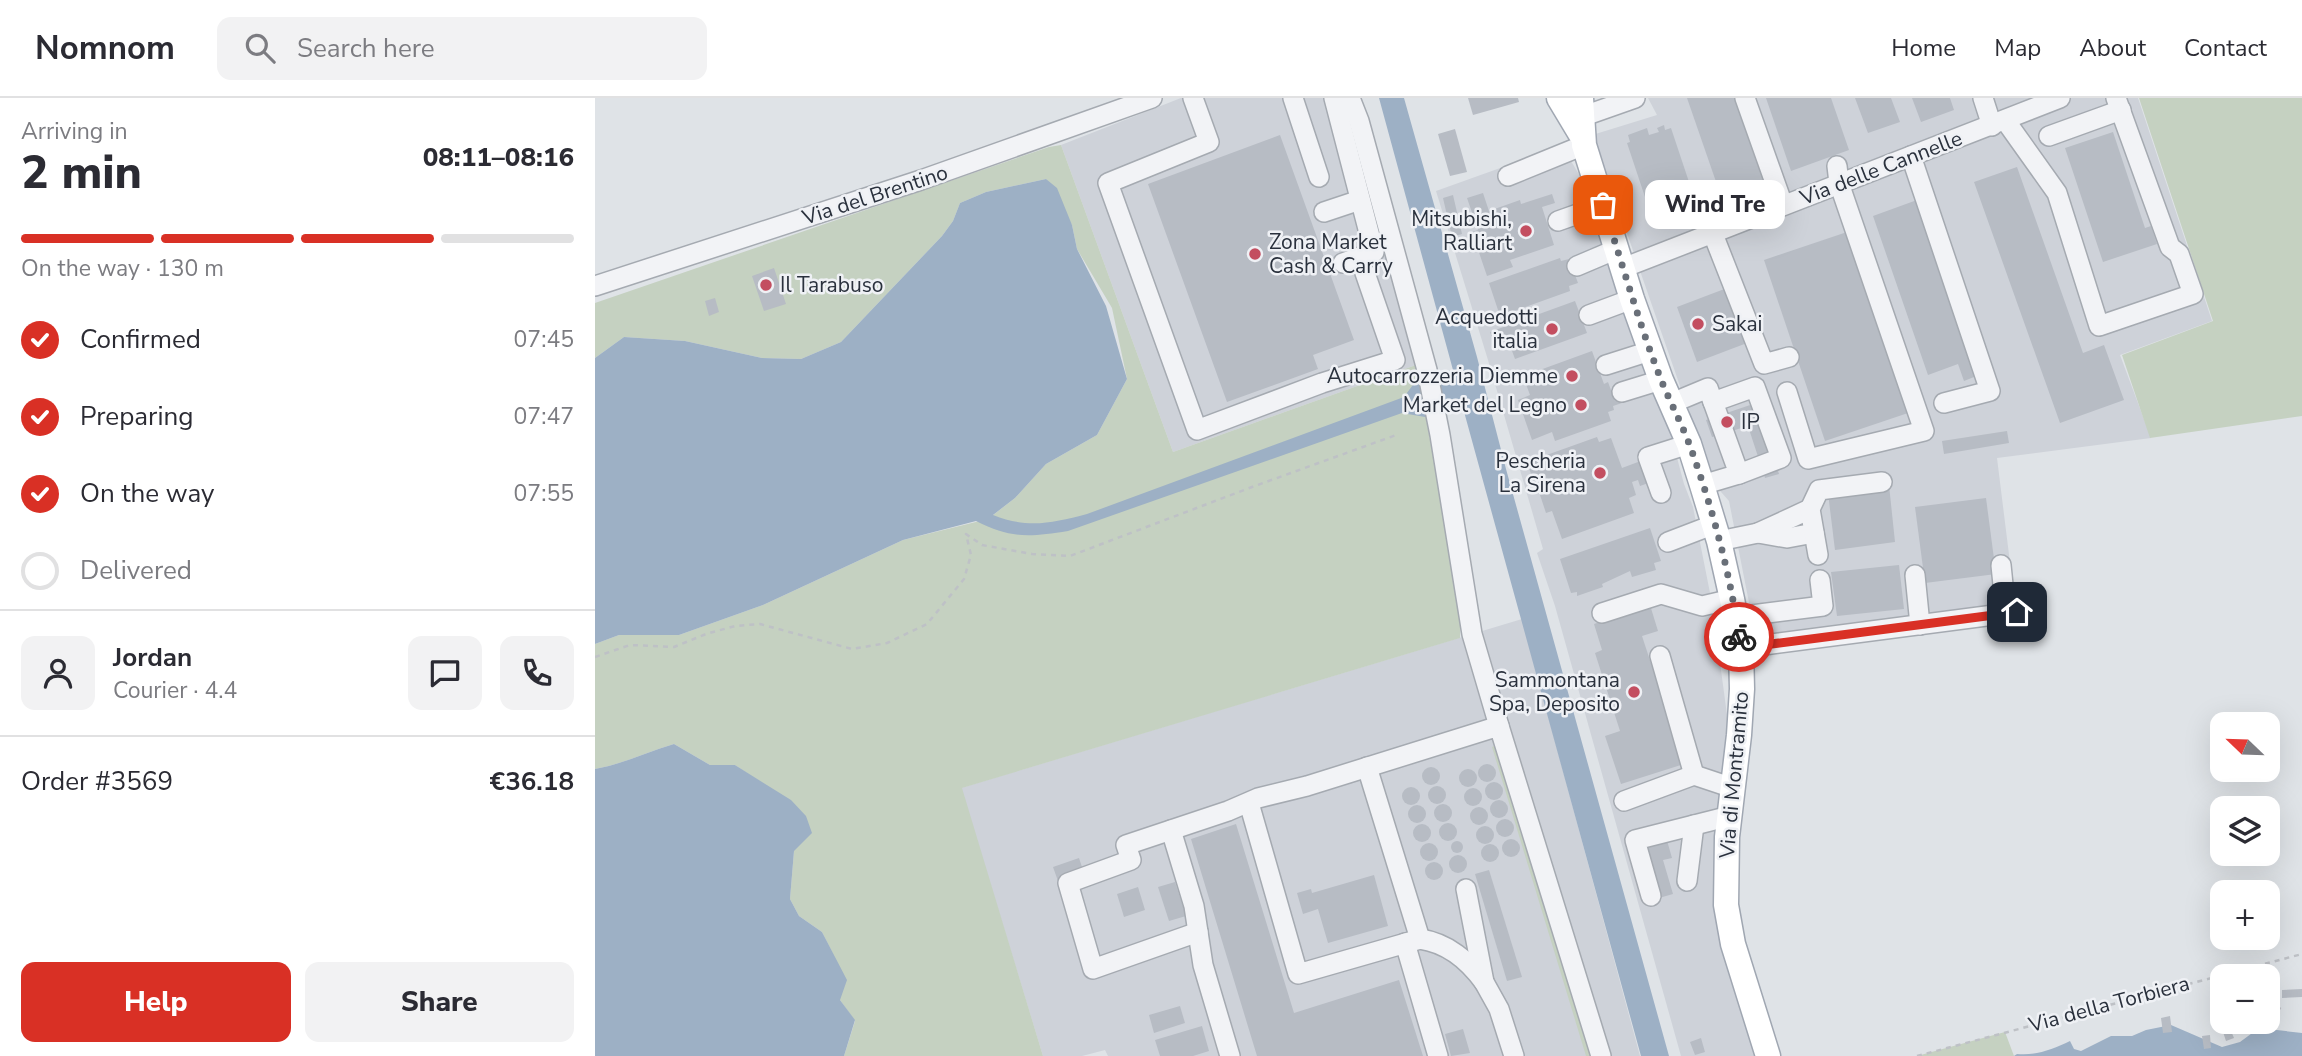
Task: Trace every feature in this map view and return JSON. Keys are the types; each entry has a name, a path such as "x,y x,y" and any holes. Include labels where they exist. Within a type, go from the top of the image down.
{"main road":[{"name":"Via di Montramito","path":"1559,98 1582,124 1632,299 1661,380 1689,444 1702,485 1717,533 1734,608 1741,648 1742,689 1725,876 1728,918 1733,944 1768,1056"}],"street":[{"name":"Via del Brentino","path":"595,286 921,180 1153,98"},
{"path":"1193,98 1209,142 1108,183 1197,430 1322,383 1395,360 1365,274"},
{"path":"1293,98 1319,177"},
{"path":"1334,98 1374,252 1343,262"},
{"path":"1350,98 1359,121 1427,370 1472,634 1601,1056"},
{"path":"1745,98 1783,205"},
{"path":"1983,98 1999,123 2057,192 2099,326 2193,294 2179,254 2171,247 2119,104 2049,136"},
{"name":"Via delle Cannelle","path":"1577,266 1620,259 1713,234 1783,205 1838,175 1879,158 1911,156 2060,98"},
{"path":"1508,176 1582,124 1628,99"},
{"path":"1911,156 1990,391 1944,403"},
{"path":"1787,392 1808,459 1924,431 1838,175"},
{"path":"1324,212 1360,200"},
{"path":"1558,221 1603,205"},
{"path":"1713,234 1764,364 1789,357"},
{"path":"1589,315 1632,299"},
{"path":"1606,365 1650,351"},
{"path":"1622,392 1661,380"},
{"path":"1702,485 1781,458 1755,387 1713,402"},
{"path":"1672,403 1708,388 1739,474"},
{"path":"1661,493 1649,457 1689,444"},
{"path":"1818,555 1810,509 1819,490 1882,482"},
{"path":"1758,533 1810,509"},
{"path":"1668,542 1717,533 1758,533 1787,538 1814,533"},
{"path":"1741,648 2011,613 2001,565"},
{"path":"1915,575 1920,625"},
{"path":"1602,612 1661,594 1702,606 1823,606 1820,580"},
{"path":"1660,656 1694,775"},
{"path":"1198,932 1093,969 1068,883 1131,860 1126,845 1258,798 1307,786 1499,726"},
{"path":"1367,767 1412,941 1438,1056"},
{"path":"1624,801 1694,775 1733,788"},
{"path":"1249,803 1298,975 1412,941 1434,942 1453,951 1484,982 1499,1009 1514,1056"},
{"path":"1651,896 1635,840 1730,816"},
{"path":"1687,881 1694,825"},
{"path":"1171,830 1194,906 1206,976 1230,1056"},
{"path":"1465,889 1484,982"}],"path":[{"path":"595,657 630,645 674,647 735,626 760,624 852,649 887,643 926,624 964,579 971,555 966,534 982,545 1032,554 1070,556 1252,486 1399,435"},
{"name":"Via della Torbiera","path":"2263,964 2302,954"},
{"name":"Via della Torbiera","path":"1917,1056 2210,978"}],"shaded area":[{"path":"1181,98 1342,98 1416,365 1173,452 1061,145"},
{"path":"1648,98 2138,98 2212,321 2120,355 2151,438 1997,458 2015,603 1756,638 1729,501 1714,484 1604,167 1589,136 1657,115"},
{"path":"1562,146 1580,176 1595,214 1663,405 1684,484 1693,507 1712,603 1734,767 1727,854 1768,1056 1681,1056 1555,606 1537,553 1543,549 1436,191"},
{"path":"1522,619 1640,1056 1108,1056 1105,1050 1082,1056 1043,1056 961,788"}],"green space":[{"path":"2139,98 2302,98 2302,416 2150,438 2122,355 2213,321"},
{"path":"1061,145 1173,452 1416,365 1461,606 1460,638 962,788 1043,1056 844,1056 855,1021 840,1000 833,954 822,932 799,916 790,899 794,851 756,779 735,765 710,765 674,744 595,769 595,644 619,635 679,635 763,605 903,540 988,519 1015,498 1046,464 1097,435 1127,379 1112,308 1077,249 1072,225 1046,179 986,192 960,203 953,221 942,236 841,342 801,359 762,358 685,341 624,337 595,358 595,303"},
{"path":"1499,744 1595,1056 1586,1056 1492,747"},
{"path":"2005,1032 2014,1056 1917,1056"}],"water":[{"path":"1379,98 1404,98 1669,1056 1641,1056 1463,408 1425,417 1402,413 1068,531 1011,534 976,521 903,540 763,605 679,635 619,635 595,644 595,358 624,337 685,341 762,358 801,359 841,342 942,236 953,221 960,203 986,192 1046,179 1057,188 1072,225 1077,249 1106,306 1127,379 1097,435 1046,464 1015,498 993,515 1018,522 1040,523 1087,514 1404,397 1418,378 1453,370"},
{"path":"674,744 710,765 735,765 791,800 806,816 812,833 794,851 790,899 799,916 822,932 847,980 840,1000 855,1020 844,1056 595,1056 595,769"},
{"path":"2171,1025 2222,1047 2240,1042 2251,1034 2280,1034 2280,1030 2302,1033 2302,1056 2014,1056 2044,1051 2070,1041 2074,1049 2081,1051 2111,1036 2132,1036"}],"building":[{"path":"1468,98 1518,98 1519,102 1473,115"},
{"path":"1687,98 1738,98 1767,184 1722,199"},
{"path":"1766,98 1831,98 1849,150 1791,171"},
{"path":"1855,98 1891,98 1900,122 1868,133"},
{"path":"1912,98 1950,98 1954,110 1921,122"},
{"path":"1664,125 1665,130 1671,128 1692,191 1648,206 1627,143 1630,142 1628,135 1647,128 1649,135 1659,132 1657,128"},
{"path":"1455,129 1467,172 1450,176 1438,134"},
{"path":"2113,132 2145,228 2151,226 2157,244 2103,262 2065,148"},
{"path":"1280,135 1354,340 1313,355 1318,369 1227,402 1148,184"},
{"path":"2017,167 2083,353 2104,345 2124,400 2060,423 1974,182"},
{"path":"1483,193 1489,211 1520,200 1521,204 1552,194 1555,203 1542,207 1554,245 1510,260 1513,267 1487,276 1472,232 1478,230 1467,198"},
{"path":"1453,195 1462,234 1452,237 1443,198"},
{"path":"1917,200 1979,375 1964,381 1958,364 1928,375 1873,216"},
{"path":"1847,232 1908,413 1825,441 1764,260"},
{"path":"1560,258 1561,261 1569,259 1578,283 1569,286 1570,291 1500,316 1489,283"},
{"path":"774,268 786,304 764,311 752,276"},
{"path":"1727,288 1747,343 1697,362 1677,307"},
{"path":"715,298 719,312 709,316 705,301"},
{"path":"1575,301 1587,333 1515,359 1508,340 1495,345 1490,332"},
{"path":"1592,351 1604,384 1608,382 1615,401 1620,399 1622,403 1613,406 1614,410 1608,412 1611,421 1555,441 1552,432 1532,440 1518,400 1530,395 1523,376"},
{"path":"1756,403 1779,474 1765,478 1748,426 1712,437 1706,420"},
{"path":"2007,431 2009,443 1944,454 1942,441"},
{"path":"1597,437 1599,442 1611,438 1622,468 1646,459 1654,481 1640,486 1638,480 1632,482 1636,495 1629,498 1634,513 1562,539 1552,511 1546,513 1540,495 1546,492 1543,483 1535,486 1527,462"},
{"path":"1889,485 1895,542 1835,550 1828,493"},
{"path":"1986,498 1996,574 1925,583 1915,507"},
{"path":"1650,528 1661,561 1654,563 1656,570 1632,577 1630,571 1602,584 1603,587 1577,596 1577,592 1571,593 1560,559"},
{"path":"1899,565 1904,609 1837,616 1831,572"},
{"name":"Sammontana Spa, Deposito","path":"1650,605 1658,631 1642,636 1684,764 1621,784 1605,736 1620,731 1595,653 1602,650 1594,624"},
{"path":"1487,764 1493,767 1496,773 1493,779 1487,782 1481,779 1478,773 1481,767"},
{"path":"1431,767 1437,770 1440,776 1437,782 1431,785 1425,782 1422,776 1425,770"},
{"path":"1468,769 1474,772 1477,778 1474,784 1468,787 1462,784 1459,778 1462,772"},
{"path":"1494,782 1500,785 1503,791 1500,797 1494,800 1488,797 1485,791 1488,785"},
{"path":"1437,786 1443,789 1446,795 1443,801 1437,804 1431,801 1428,795 1431,789"},
{"path":"1411,787 1417,790 1420,796 1417,802 1411,805 1405,802 1402,796 1405,790"},
{"path":"1473,788 1479,791 1482,797 1479,803 1473,806 1467,803 1464,797 1467,791"},
{"path":"1499,800 1505,803 1508,809 1505,815 1499,818 1493,815 1490,809 1493,803"},
{"path":"1443,804 1449,807 1452,813 1449,819 1443,822 1437,819 1434,813 1437,807"},
{"path":"1417,805 1423,808 1426,814 1423,820 1417,823 1411,820 1408,814 1411,808"},
{"path":"1479,807 1485,810 1488,816 1485,822 1479,825 1473,822 1470,816 1473,810"},
{"path":"1505,819 1511,822 1514,828 1511,834 1505,837 1499,834 1496,828 1499,822"},
{"path":"1448,823 1454,826 1457,832 1454,838 1448,841 1442,838 1439,832 1442,826"},
{"path":"1236,824 1294,1013 1399,980 1423,1056 1257,1056 1191,839"},
{"path":"1422,824 1428,827 1431,833 1428,839 1422,842 1416,839 1413,833 1416,827"},
{"path":"1485,826 1491,829 1494,835 1491,841 1485,844 1479,841 1476,835 1479,829"},
{"path":"1666,837 1672,858 1663,860 1673,894 1659,898 1643,844"},
{"path":"1511,839 1517,842 1520,848 1517,854 1511,857 1505,854 1502,848 1505,842"},
{"path":"1457,841 1463,847 1457,853 1451,847"},
{"path":"1429,843 1435,846 1438,852 1435,858 1429,861 1423,858 1420,852 1423,846"},
{"path":"1490,844 1496,847 1499,853 1496,859 1490,862 1484,859 1481,853 1484,847"},
{"path":"1458,855 1464,858 1467,864 1464,870 1458,873 1452,870 1449,864 1452,858"},
{"path":"1079,858 1084,873 1058,881 1053,867"},
{"path":"1434,862 1440,865 1443,871 1440,877 1434,880 1428,877 1425,871 1428,865"},
{"path":"1489,870 1522,977 1507,981 1475,874"},
{"path":"1374,875 1388,926 1328,943 1318,909 1303,914 1297,893 1311,889 1312,893"},
{"path":"1175,882 1186,916 1169,921 1158,887"},
{"path":"1138,887 1145,910 1124,917 1117,894"},
{"path":"2302,989 2302,997 2282,998 2282,990"},
{"path":"1180,1006 1185,1023 1154,1033 1149,1015"},
{"path":"2170,1016 2172,1032 2163,1033 2161,1018"},
{"path":"1202,1026 1209,1051 1193,1056 1160,1056 1155,1040"},
{"path":"1463,1029 1470,1053 1451,1056 1445,1034"},
{"path":"2224,1034 2232,1034 2234,1038 2226,1041"},
{"path":"2210,1035 2211,1048 2204,1049 2202,1036"},
{"path":"1701,1038 1705,1052 1695,1055 1690,1042"}],"way so far":[{"path":"1603,205 1641,325 1689,444 1702,485 1719,541 1739,637"}],"place":[{"name":"Wind Tre","path":"1603,205"},
{"name":"Mitsubishi, Ralliart","path":"1526,231"},
{"name":"Zona Market Cash & Carry","path":"1255,254"},
{"name":"Il Tarabuso","path":"766,285"},
{"name":"Sakai","path":"1698,324"},
{"name":"Acquedotti italia","path":"1552,329"},
{"name":"Autocarrozzeria Diemme","path":"1572,376"},
{"name":"Market del Legno","path":"1581,405"},
{"name":"IP","path":"1727,422"},
{"name":"Pescheria La Sirena","path":"1600,473"},
{"name":"Sammontana Spa, Deposito","path":"1634,692"}],"route":[{"path":"1739,637 1741,648 2017,612"}]}
